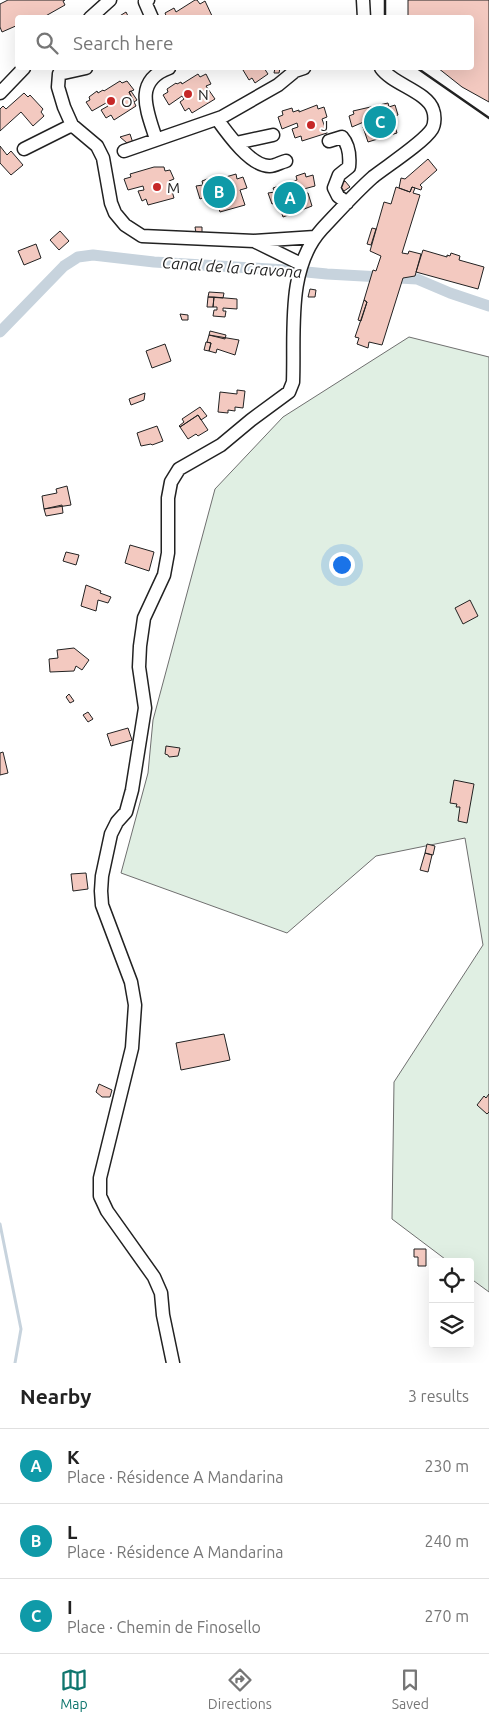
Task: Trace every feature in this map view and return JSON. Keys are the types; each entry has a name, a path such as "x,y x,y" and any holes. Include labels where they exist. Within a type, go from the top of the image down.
{"street":[{"path":"93,15 110,0"},
{"path":"148,0 145,2 151,15"},
{"path":"363,0 364,15"},
{"path":"0,93 22,70"},
{"path":"156,139 144,102 150,80 158,71 162,70"},
{"path":"124,151 217,119 278,85 298,70"},
{"path":"173,1363 161,1293 154,1277 106,1211 100,1196 100,1178 132,1048 135,1005 131,982 102,905 102,876 111,834 117,822 126,812 132,790 145,708 139,667 140,646 144,618 164,575 168,553 168,498 172,482 179,469 221,445 289,392 293,382 296,284 301,264 315,238 374,177 432,128 433,108 423,98 383,70"},
{"path":"60,71 58,87 64,107 72,125 97,146 103,158 113,208 125,225 142,236 254,241 315,238"},
{"path":"217,119 226,133 252,159 260,164 270,166 286,161"},
{"path":"24,149 72,125"},
{"path":"236,143 272,135"},
{"path":"329,141 342,137 348,148 349,167 340,175 334,188 338,196 347,203"},
{"path":"254,241 301,264"}],"green space":[{"path":"409,337 489,357 489,1292 474,1281 474,1258 444,1258 392,1219 394,1082 483,945 465,838 376,856 287,933 121,873 148,773 153,720 215,489 283,417"}],"building":[{"path":"8,0 65,0 63,1 65,5 47,15 15,15 15,26 2,32 0,27 0,4"},
{"path":"197,0 200,4 205,1 212,15 166,15 165,13 174,8 176,12"},
{"path":"408,0 489,0 489,102 462,87 441,70 474,70 474,15 408,15"},
{"path":"243,70 265,70 268,74 255,83 252,78 249,80"},
{"name":"N","path":"198,74 200,77 206,74 211,84 206,86 215,99 192,113 189,108 185,111 180,102 184,99 182,96 169,105 163,95 168,92 167,89 176,83 181,82 182,84"},
{"name":"O","path":"120,81 122,83 127,81 134,90 129,92 136,106 114,120 111,115 106,118 101,110 108,106 106,103 92,111 86,102 90,100 89,97 97,91 98,93 104,91"},
{"path":"131,91 137,100 134,102 129,92"},
{"path":"24,93 28,97 30,95 43,109 41,112 44,116 33,126 21,112 0,131 0,109 3,106 6,109"},
{"path":"388,103 389,107 395,105 398,115 392,117 397,133 368,142 363,127 368,126 366,121 352,127 349,116 354,114 353,111"},
{"name":"J","path":"317,105 318,109 324,107 327,117 322,119 327,133 302,141 301,136 295,138 292,129 298,127 297,123 282,129 278,117 283,115 282,111 292,108 293,112 299,110 299,112"},
{"path":"130,134 133,143 127,143 120,137"},
{"path":"0,146 7,155 11,151 23,165 11,175 0,163"},
{"path":"428,159 437,170 420,185 422,187 421,190 412,187 410,192 399,188 401,178 405,179"},
{"name":"M","path":"154,167 164,167 165,171 170,170 174,179 169,181 174,198 148,205 146,199 142,201 138,191 144,190 143,186 128,190 124,179 131,177 130,174"},
{"path":"305,173 306,177 313,175 315,186 300,190 301,194 308,193 312,206 283,217 278,202 272,204 268,193 275,192 273,188 297,180 296,176"},
{"path":"236,174 237,179 243,177 247,188 240,190 245,205 220,212 218,206 214,207 210,198 216,197 215,193 200,199 196,186 203,185 202,181 210,178 212,181"},
{"path":"345,181 350,187 344,191 339,185"},
{"path":"396,187 410,192 412,187 415,188 413,193 420,195 402,253 408,254 409,251 421,254 415,276 403,278 382,345 369,342 368,348 357,344 359,338 355,337 367,302 364,300 373,270 376,271 381,256 370,251 384,202 391,204"},
{"path":"195,227 202,227 202,233 196,233"},
{"path":"372,228 376,229 371,245 367,244"},
{"path":"60,231 69,241 59,250 50,240"},
{"path":"36,244 41,258 24,265 18,251"},
{"path":"423,250 447,257 451,253 460,256 459,260 484,267 478,289 416,272"},
{"path":"310,289 316,290 315,297 308,297"},
{"path":"209,292 224,293 223,298 208,297"},
{"path":"208,297 214,297 213,307 207,307"},
{"path":"214,297 237,299 237,309 223,308 223,311 226,311 225,317 213,316 214,310 217,310 217,307 213,307"},
{"path":"364,300 367,302 361,321 358,320"},
{"path":"180,314 188,315 188,320 182,320"},
{"path":"210,331 226,335 225,339 209,335"},
{"path":"209,335 239,340 235,355 217,349 216,353 209,351 211,343 207,342"},
{"path":"206,342 211,343 209,351 204,350"},
{"path":"165,344 171,361 152,368 146,351"},
{"path":"237,390 245,391 243,408 235,407 235,411 228,410 228,413 218,412 220,392 237,394"},
{"path":"145,393 144,400 131,405 129,399"},
{"path":"200,407 207,416 201,420 198,415 179,426 184,422 182,419"},
{"path":"198,415 208,430 188,439 180,427"},
{"path":"157,426 163,441 141,446 137,433"},
{"path":"67,486 71,505 44,509 42,496 57,493 56,489"},
{"path":"62,505 63,513 46,516 44,509"},
{"path":"130,545 154,552 149,571 125,563"},
{"path":"66,552 79,555 76,565 63,561"},
{"path":"86,585 111,597 108,603 98,600 96,611 81,606"},
{"path":"470,600 478,616 463,624 455,608"},
{"path":"74,648 89,660 82,670 76,666 74,671 50,672 49,659 58,658 57,650"},
{"path":"69,694 74,701 70,703 66,697"},
{"path":"88,712 93,719 88,722 83,715"},
{"path":"128,728 132,740 111,746 107,734"},
{"path":"166,746 180,748 178,756 169,757 165,754"},
{"path":"3,752 8,773 0,775 0,753"},
{"path":"454,780 474,784 467,823 458,821 460,807 456,807 457,804 450,803"},
{"path":"427,844 435,846 433,855 425,853"},
{"path":"425,853 432,855 428,872 420,870"},
{"path":"86,873 88,889 73,891 71,874"},
{"path":"224,1034 230,1060 181,1070 176,1043"},
{"path":"99,1084 112,1090 110,1097 102,1097 96,1092"},
{"path":"489,1094 489,1112 487,1114 477,1105 484,1096 486,1098"},
{"path":"414,1249 426,1249 426,1266 418,1266 418,1257 414,1257"}],"waterway":[{"name":"Canal de la Gravona","path":"0,332 64,266 78,257 93,255 154,262 417,279 450,293 489,306"},
{"path":"0,1224 21,1329 15,1363"}],"wall":[{"path":"385,0 385,15"},
{"path":"420,70 489,118"}],"place":[{"name":"N","path":"188,94"},
{"name":"O","path":"111,101"},
{"name":"I","path":"380,122"},
{"name":"J","path":"311,125"},
{"name":"M","path":"157,187"},
{"name":"L","path":"219,192"},
{"name":"K","path":"290,198"}]}
